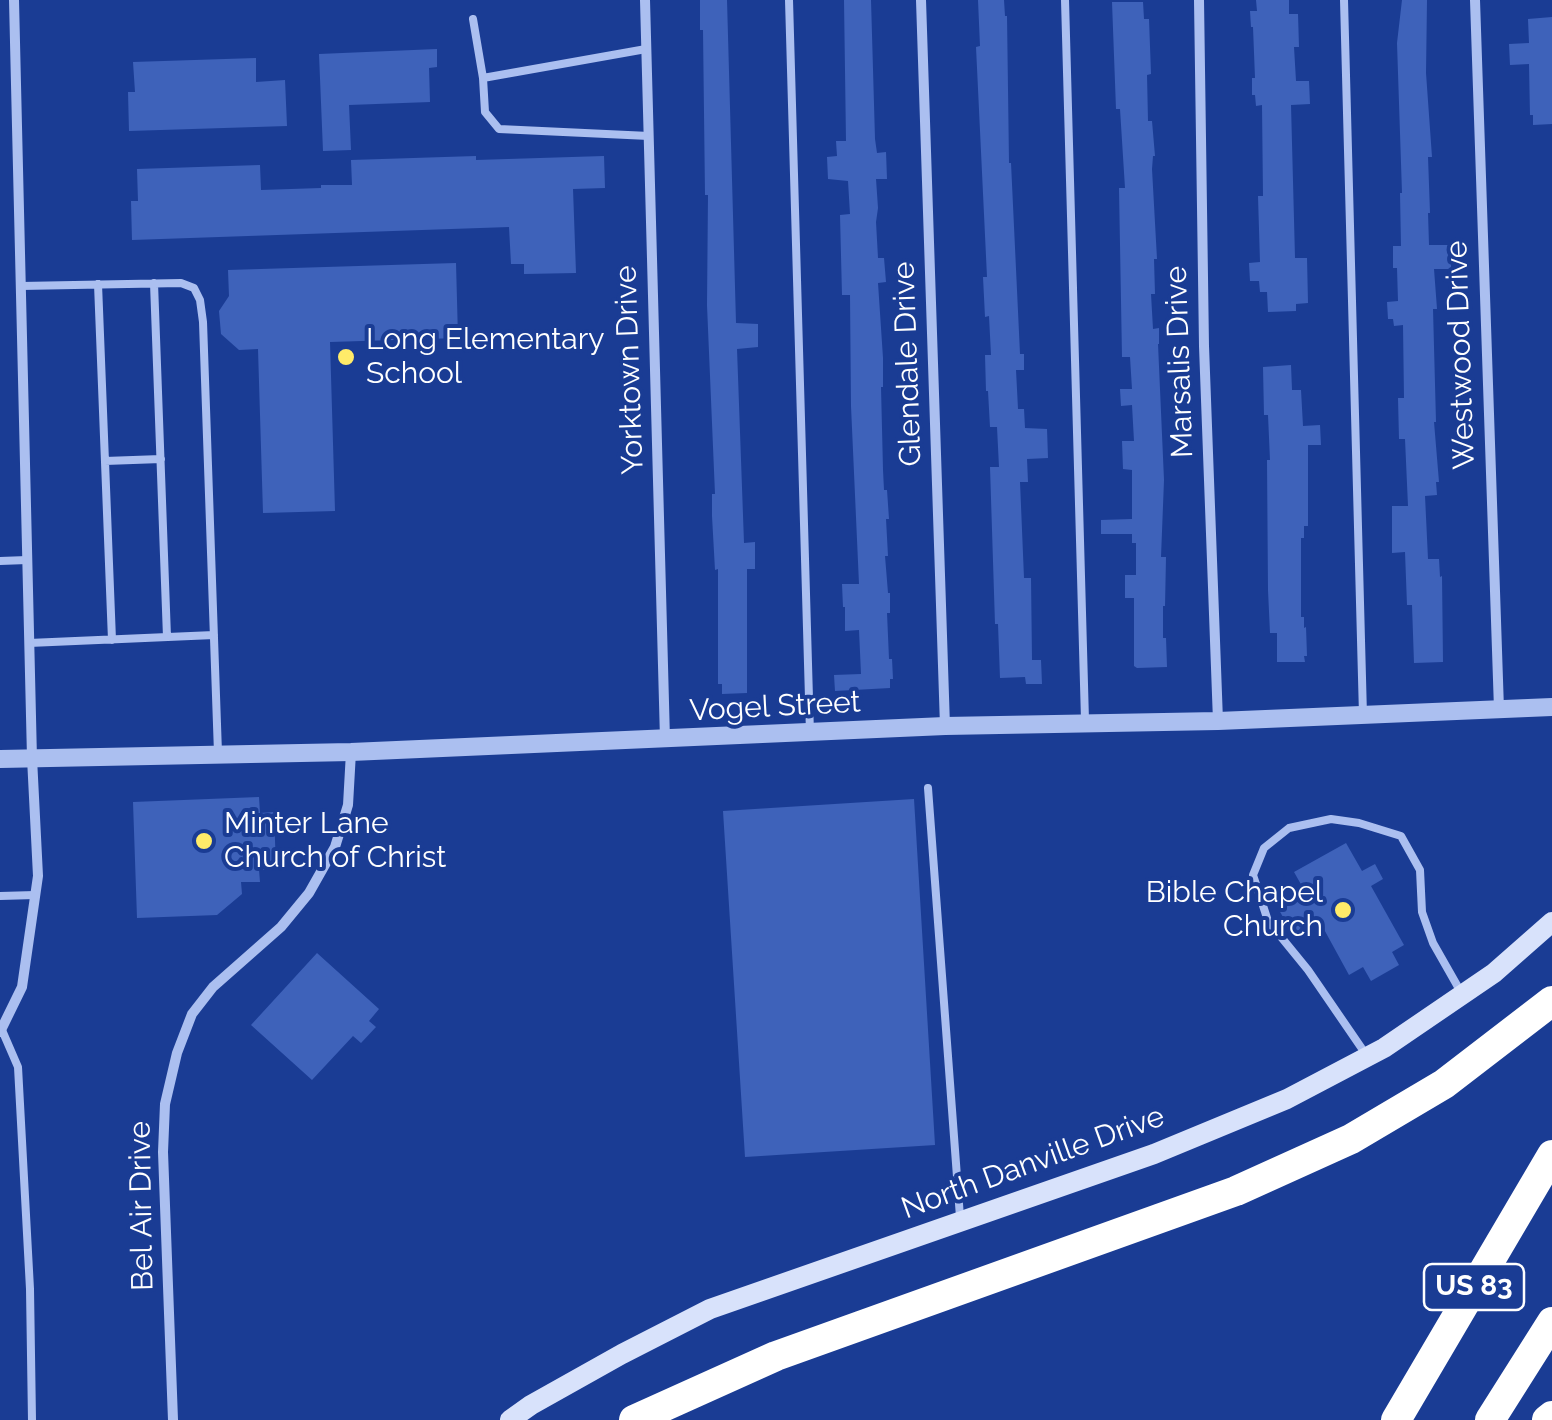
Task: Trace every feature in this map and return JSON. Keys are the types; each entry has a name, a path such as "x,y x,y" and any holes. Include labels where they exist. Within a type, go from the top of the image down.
{"highway":[{"path":"634,1420 776,1356 1236,1191 1351,1139 1444,1084 1552,1001"},
{"name":"US 83","path":"1396,1420 1552,1154"},
{"name":"US 83","path":"1490,1420 1552,1322"}],"main road":[{"name":"North Danville Drive","path":"510,1420 622,1354 710,1309 1154,1154 1287,1098 1384,1048 1494,972 1552,922"}],"street":[{"path":"1,1031 22,987 38,876 14,0"},
{"name":"Yorktown Drive","path":"645,0 665,740"},
{"name":"Glendale Drive","path":"920,0 945,726"},
{"name":"Marsalis Drive","path":"1199,0 1204,346 1218,722"},
{"name":"Westwood Drive","path":"1475,0 1498,709"},
{"name":"Vogel Street","path":"0,759 351,752 945,726 1218,722 1552,707"},
{"name":"Bel Air Drive","path":"173,1420 163,1152 165,1104 177,1052 192,1014 213,987 280,928 308,893 336,847 348,805 351,752"}],"lane":[{"path":"790,0 810,732"},
{"path":"1065,0 1085,724"},
{"path":"1344,0 1363,715"},
{"path":"473,19 484,78 485,112 499,129 648,136"},
{"path":"484,78 646,50"},
{"path":"154,283 168,637"},
{"path":"21,286 181,283 194,288 200,300 218,754"},
{"path":"98,284 112,640"},
{"path":"105,461 161,459"},
{"path":"0,561 27,560"},
{"path":"29,643 214,635"},
{"path":"928,788 960,1222"},
{"path":"1367,1056 1268,921 1253,875 1264,848 1289,828 1331,818 1400,836 1420,870 1422,912 1432,944 1462,994"},
{"path":"0,896 36,895"},
{"path":"1,1031 18,1067 30,1289 32,1420"}],"building":[{"path":"700,0 727,0 736,323 758,324 758,347 737,349 744,543 755,542 755,569 747,569 747,693 722,694 722,684 718,684 718,569 715,570 712,516 715,494"},
{"path":"844,0 871,0 875,139 877,153 886,152 887,179 876,179 876,222 878,258 884,258 886,282 878,283 883,470 889,519 885,556 890,593 887,613 893,679 890,688 835,691 834,675 861,674 859,630 845,631 842,584 859,584 850,295 842,295 840,215 850,214 848,181 828,179 827,157 837,156 836,141 846,141"},
{"path":"978,0 1004,0 1007,16 1009,163 1020,354 1024,354 1024,370 1016,370 1018,409 1024,409 1025,428 1047,429 1048,458 1027,459 1028,482 1020,482 1024,578 1031,578 1032,660 1041,660 1042,684 1026,684 1025,677 1000,678 990,467 999,467 997,427 990,427 986,391 985,355 991,355 983,277 987,277 976,47 980,46"},
{"path":"1256,0 1289,0 1289,14 1298,14 1299,47 1294,47 1296,81 1309,81 1310,104 1291,105 1295,258 1307,258 1308,303 1296,304 1296,311 1268,312 1267,292 1260,292 1259,281 1250,281 1249,263 1260,262 1258,196 1263,196 1262,105 1256,106 1252,95 1255,78 1250,11 1257,11"},
{"path":"1402,0 1427,0 1426,73 1432,157 1428,157 1429,245 1451,245 1451,269 1434,269 1434,422 1439,482 1437,495 1425,496 1428,559 1439,559 1442,576 1443,662 1414,663 1405,552 1392,553 1392,506 1408,506 1405,439 1399,439 1398,398 1404,398 1403,325 1394,326 1393,319 1388,319 1387,302 1398,301 1393,246 1401,246 1397,43"},
{"path":"1112,2 1143,2 1144,19 1149,19 1148,121 1152,121 1155,156 1152,169 1157,259 1155,294 1151,294 1153,329 1159,328 1164,480 1161,557 1166,557 1163,638 1167,667 1134,666 1134,598 1125,598 1125,575 1136,575 1136,543 1132,543 1132,534 1101,534 1101,520 1132,519 1132,470 1123,469 1122,441 1134,441 1132,405 1121,406 1120,389 1132,389 1130,357 1122,357 1119,188 1125,188 1120,109 1116,109"},
{"path":"1552,17 1552,124 1533,125 1529,64 1510,65 1509,44 1529,43 1528,19"},
{"path":"437,49 437,67 429,68 430,102 349,105 351,150 323,151 319,54"},
{"path":"256,58 256,82 285,80 287,126 129,131 128,92 135,92 133,62"},
{"path":"476,156 476,160 604,156 605,188 573,189 576,273 524,274 524,264 511,264 509,227 132,240 131,201 138,201 137,169 260,165 261,190 321,188 352,185 351,160"},
{"path":"456,263 458,338 330,342 335,511 263,513 258,349 239,350 221,334 219,311 229,296 228,270"},
{"path":"1291,365 1292,390 1301,390 1303,426 1320,425 1321,445 1308,445 1308,526 1304,526 1301,538 1301,617 1306,627 1307,656 1305,662 1277,662 1277,633 1270,633 1270,460 1263,367"},
{"name":"Minter Lane Church of Christ","path":"259,797 260,813 274,812 276,869 259,870 260,882 241,882 242,894 217,915 137,918 133,802"},
{"path":"914,799 935,1145 745,1157 723,811"},
{"name":"Bible Chapel Church","path":"1346,843 1362,871 1375,864 1383,879 1371,886 1404,945 1392,952 1399,965 1371,981 1363,967 1349,975 1320,922 1297,935 1279,910 1307,895 1294,872"},
{"path":"317,953 379,1009 369,1021 376,1027 361,1043 353,1036 312,1080 251,1025"}],"place":[{"name":"Long Elementary School","path":"346,357"},
{"name":"Minter Lane Church of Christ","path":"204,841"},
{"name":"Bible Chapel Church","path":"1343,910"}]}
